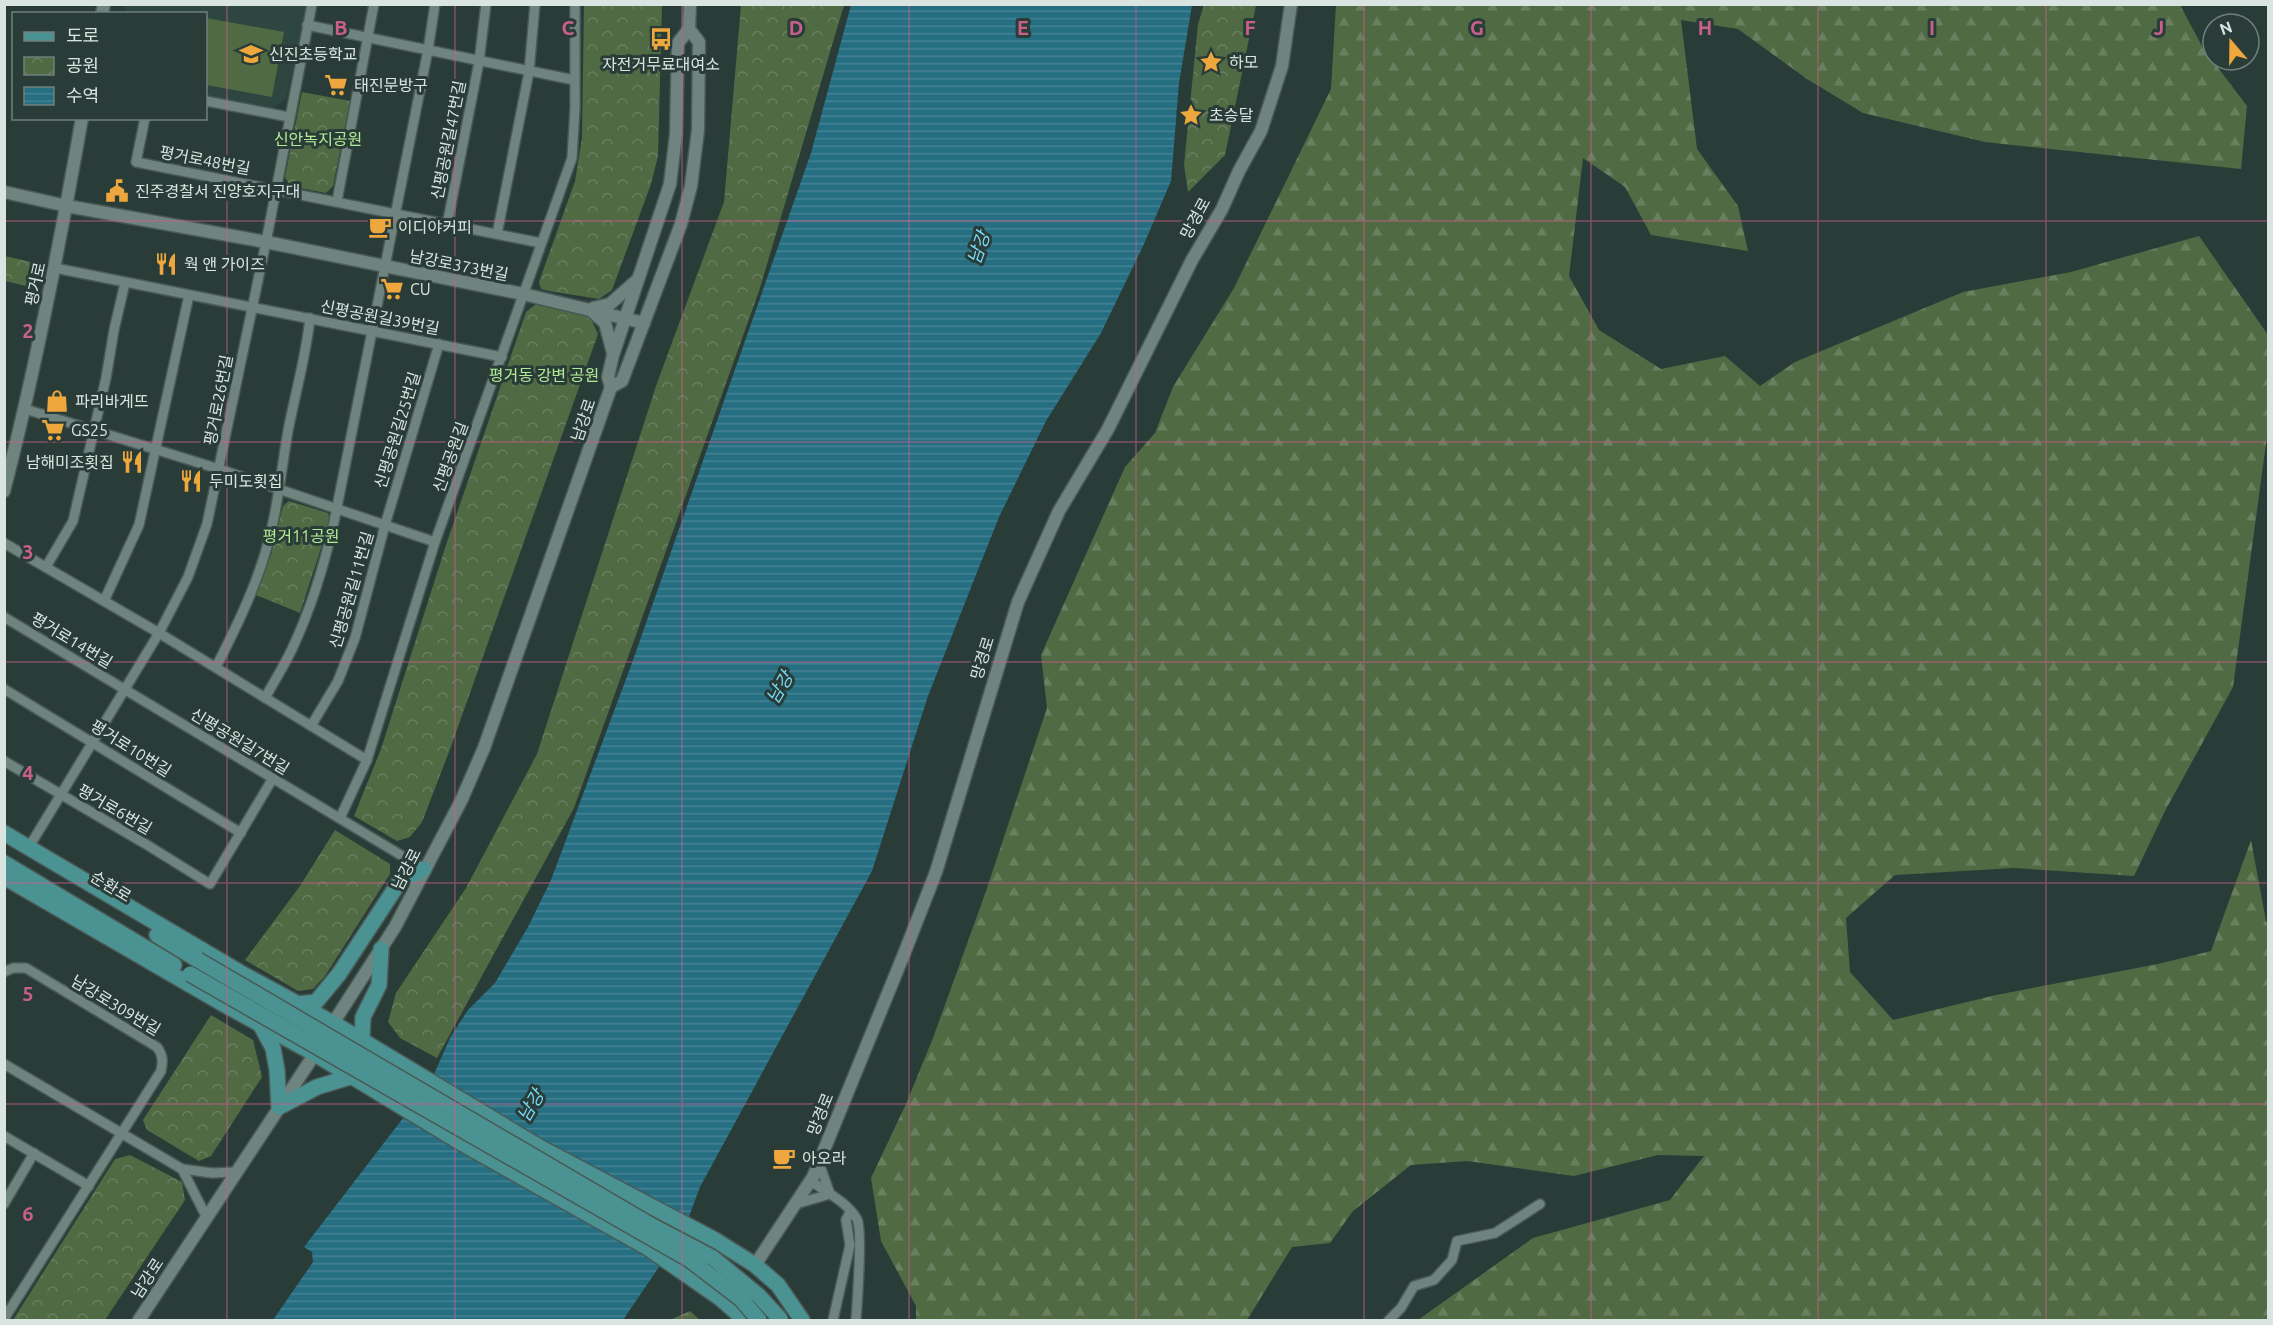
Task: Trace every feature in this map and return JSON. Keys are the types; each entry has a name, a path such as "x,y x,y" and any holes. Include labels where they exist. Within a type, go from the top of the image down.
{"main road":[{"path":"4,833 241,973 333,1023 541,1148 715,1240 756,1265 778,1285 802,1320"},
{"name":"순환로","path":"4,842 198,960 654,1227 713,1258 759,1296 781,1320"},
{"path":"4,862 190,974 690,1260 741,1299 759,1320"},
{"path":"298,1004 316,1002 339,974 400,881 424,870"},
{"path":"4,877 215,1000 315,1054 473,1150 648,1248 685,1272 745,1320"},
{"path":"362,1041 363,1017 379,985 381,949"},
{"path":"260,1023 273,1048 279,1107 318,1087 350,1077"},
{"path":"720,1298 756,1265"}],"street":[{"path":"275,189 312,4"},
{"path":"337,201 374,4"},
{"path":"337,510 428,50 435,4"},
{"name":"신평공원길47번길","path":"447,225 479,62 486,4"},
{"path":"497,234 529,72 535,4"},
{"name":"신평공원길","path":"340,818 367,760 435,542 572,158 575,108 575,4"},
{"name":"남강로","path":"139,1320 315,1054 395,927 461,801 484,748 611,387 608,376 613,355 670,184 676,134 678,43 689,29 690,4"},
{"name":"망경로","path":"756,1265 810,1181 819,1163 936,872 1018,602 1059,511 1108,429 1192,260 1222,209 1261,131 1282,66 1291,4"},
{"path":"307,25 574,80"},
{"name":"남강로","path":"611,387 622,381 681,224 691,186 698,130 699,42 689,29"},
{"path":"207,101 289,117"},
{"name":"평거로","path":"4,491 25,409 55,268 82,120"},
{"name":"평거로48번길","path":"145,120 136,162 275,189"},
{"name":"신평공원길47번길","path":"275,189 541,243"},
{"name":"평거로26번길","path":"25,409 219,469 275,189"},
{"name":"남강로373번길","path":"4,192 523,294 644,323"},
{"name":"신평공원길39번길","path":"55,268 125,284 502,357"},
{"path":"589,309 610,304 637,280"},
{"path":"46,567 73,521 125,284"},
{"path":"104,601 140,525 189,295"},
{"path":"589,309 605,323 613,355"},
{"path":"216,668 258,576 271,532 280,490 288,431 308,340 310,318"},
{"name":"신평공원길25번길","path":"385,525 439,344"},
{"path":"29,846 159,633 192,567 207,524 219,469 435,542"},
{"name":"신평공원길11번길","path":"265,698 292,649 310,603 321,574 337,510"},
{"name":"신평공원길11번길","path":"311,726 338,681 355,638 385,525"},
{"path":"4,543 159,633 367,760"},
{"name":"평거로14번길","path":"4,617 125,689"},
{"name":"평거로10번길","path":"4,689 241,833"},
{"name":"신평공원길7번길","path":"125,689 340,818"},
{"name":"평거로6번길","path":"4,761 210,884 241,833"},
{"path":"241,833 273,778"},
{"path":"340,818 424,870"},
{"name":"남강로309번길","path":"4,972 13,968 26,968 157,1047 163,1061 161,1071 123,1133 6,1313"},
{"path":"4,1064 182,1169 212,1173 236,1172"},
{"path":"4,1136 89,1186"},
{"path":"4,1204 34,1153"},
{"path":"819,1163 830,1194"},
{"path":"182,1169 206,1216"},
{"path":"810,1181 843,1203 858,1220 859,1287 856,1320"},
{"path":"796,1203 830,1194"},
{"path":"1389,1320 1401,1308 1414,1286 1434,1280 1446,1267 1452,1260 1457,1241 1495,1233 1540,1204"},
{"path":"833,1320 850,1245 846,1220 850,1212"}],"shaded area":[{"name":"신진초등학교","path":"126,5 307,5 286,99 272,108 207,95 207,12 124,12"}],"green space":[{"path":"584,5 662,5 658,156 651,184 612,290 599,299 541,289 539,282 575,181 582,138"},
{"path":"741,5 844,5 759,291 574,808 437,1058 400,1038 388,1022 396,993 466,888 537,754 657,383 724,202"},
{"path":"1204,5 1256,5 1225,155 1188,192 1184,165 1198,24"},
{"path":"1336,5 2180,5 2201,44 2201,72 2221,72 2247,106 2241,169 1985,142 1863,113 1807,79 1738,29 1681,20 1697,149 1738,206 1748,251 1651,235 1625,187 1583,158 1569,276 1599,330 1661,369 1725,356 1760,386 1795,362 1963,292 2071,272 2199,236 2268,335 2268,429 2233,687 2165,811 2134,876 2014,868 1895,875 1846,918 1850,972 1893,1020 1996,995 2158,964 2211,951 2251,840 2268,924 2268,1320 1418,1320 1533,1238 1670,1200 1704,1156 1658,1155 1574,1176 1467,1161 1411,1165 1353,1211 1330,1243 1292,1247 1247,1320 916,1320 916,1306 881,1241 871,1178 906,1104 933,1038 985,894 1047,708 1041,655 1125,467 1155,433 1173,387 1234,288 1331,89"},
{"path":"207,18 284,32 272,97 207,85"},
{"name":"신안녹지공원","path":"302,92 350,101 333,186 326,193 290,186 285,177"},
{"path":"5,256 31,262 26,286 5,281"},
{"name":"평거동 강변 공원","path":"536,304 590,317 598,334 422,822 410,837 397,841 354,816 381,749 446,545 526,312"},
{"name":"평거11공원","path":"289,501 328,513 330,520 300,613 256,595 271,555 283,506"},
{"path":"335,830 390,864 390,874 325,976 313,989 298,991 245,960 300,886"},
{"path":"211,1015 253,1040 262,1077 211,1156 199,1161 147,1130 143,1120"},
{"path":"130,1155 182,1182 185,1200 105,1320 13,1320 115,1159"},
{"path":"690,1311 700,1320 670,1320"}],"water":[{"name":"남강","path":"851,5 1192,5 1179,83 1171,181 1144,244 1101,333 1046,421 999,517 928,696 872,871 700,1187 684,1230 623,1320 273,1320 313,1262 312,1252 304,1247 430,1083 451,1036 468,1010 495,983 528,927 551,880 632,663 811,153"}],"place":[{"name":"자전거무료대여소","path":"661,39"},
{"name":"신진초등학교","path":"251,54"},
{"name":"하모","path":"1211,62"},
{"name":"태진문방구","path":"336,85"},
{"name":"초승달","path":"1191,115"},
{"name":"진주경찰서 진양호지구대","path":"117,191"},
{"name":"이디야커피","path":"380,227"},
{"name":"웍 앤 가이즈","path":"166,264"},
{"name":"CU","path":"392,289"},
{"name":"파리바게뜨","path":"57,401"},
{"name":"GS25","path":"53,430"},
{"name":"남해미조횟집","path":"132,462"},
{"name":"두미도횟집","path":"191,481"},
{"name":"아오라","path":"784,1158"}]}
